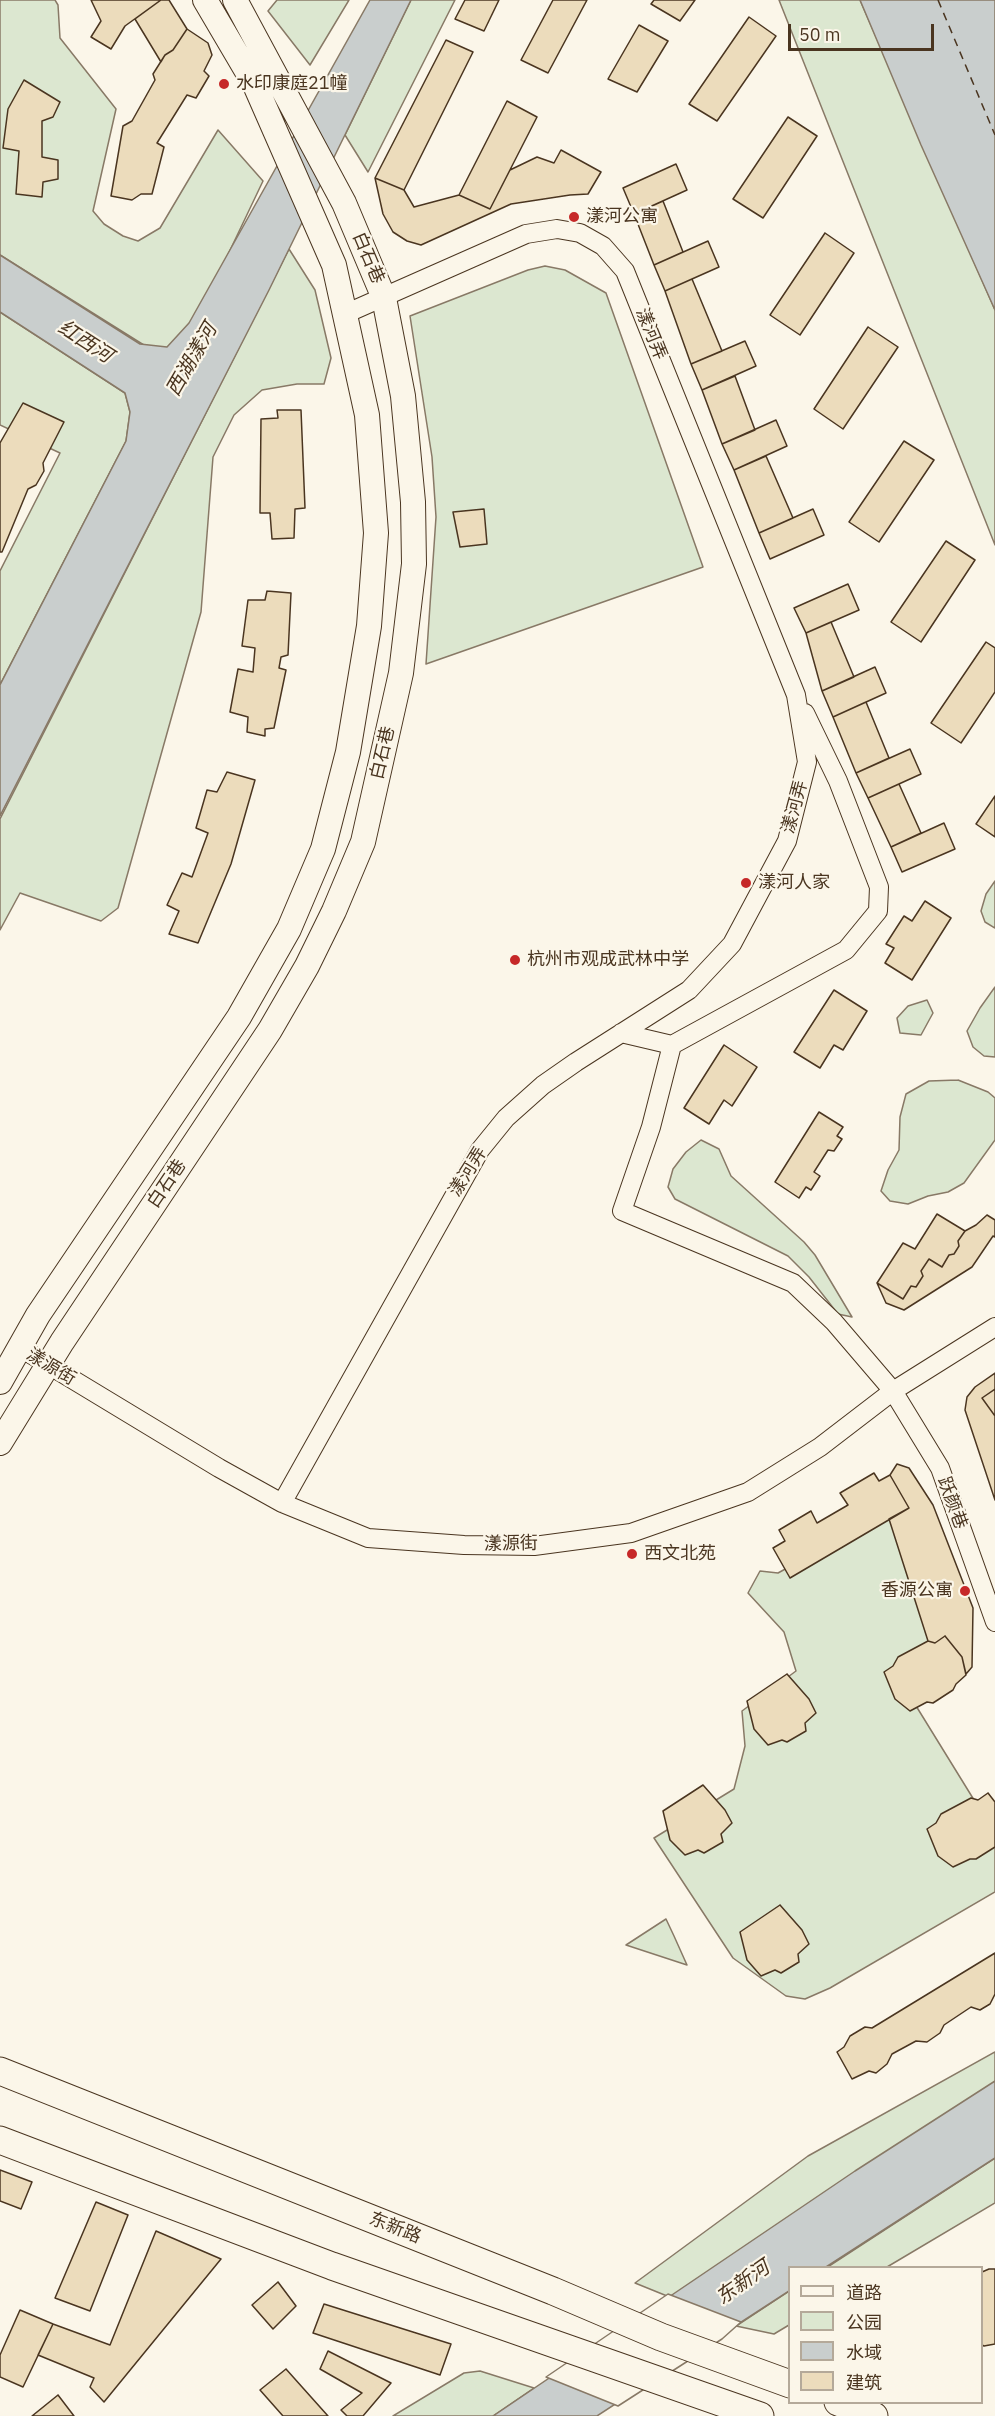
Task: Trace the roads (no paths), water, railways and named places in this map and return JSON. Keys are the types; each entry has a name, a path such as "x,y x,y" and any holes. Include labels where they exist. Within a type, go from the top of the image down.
{"main road":[{"name":"白石巷","path":"0,1382 38,1315 239,1017 289,929 323,849 348,752 369,626 376,533 367,415 334,265 255,85 205,0"},
{"name":"白石巷","path":"0,1443 48,1365 270,1030 307,966 334,911 363,842 401,673 414,564 413,502 403,396 384,298 344,203 235,0"},
{"name":"东新路","path":"0,2071 553,2291 626,2323 788,2384"},
{"path":"0,2140 332,2266 760,2416"},
{"path":"841,2404 874,2416"}],"street":[{"name":"漾河弄","path":"282,1503 480,1150 507,1118 543,1085 689,990 732,944 787,841 807,762 796,695 625,271 603,246 580,233 557,229 526,234 345,314"},
{"path":"621,1033 672,1045 846,950 878,911 879,887 838,781 796,695"},
{"name":"跃颜巷","path":"672,1045 651,1127 622,1211 793,1283 834,1322 893,1391 940,1468 995,1622"},
{"name":"漾源街","path":"19,1347 219,1468 282,1503 368,1538 464,1545 534,1546 631,1533 748,1492 820,1447 893,1391 995,1327"}],"water":[{"path":"370,0 411,0 269,290 0,816 0,685 126,441 130,412 125,393 0,312 0,255 140,344 167,347 189,323"},
{"path":"860,0 995,0 995,310 921,145"},
{"name":"东新河","path":"995,2081 995,2158 828,2266 788,2266 788,2292 597,2416 493,2416 855,2171"}],"place":[{"name":"水印康庭21幢","path":"224,84"},
{"name":"漾河公寓","path":"574,217"},
{"name":"漾河人家","path":"746,883"},
{"name":"杭州市观成武林中学","path":"515,960"},
{"name":"西文北苑","path":"632,1554"},
{"name":"香源公寓","path":"965,1591"}],"water label":[{"name":"红西河","path":"85,342"},
{"name":"西湖漾河","path":"192,360"}]}
